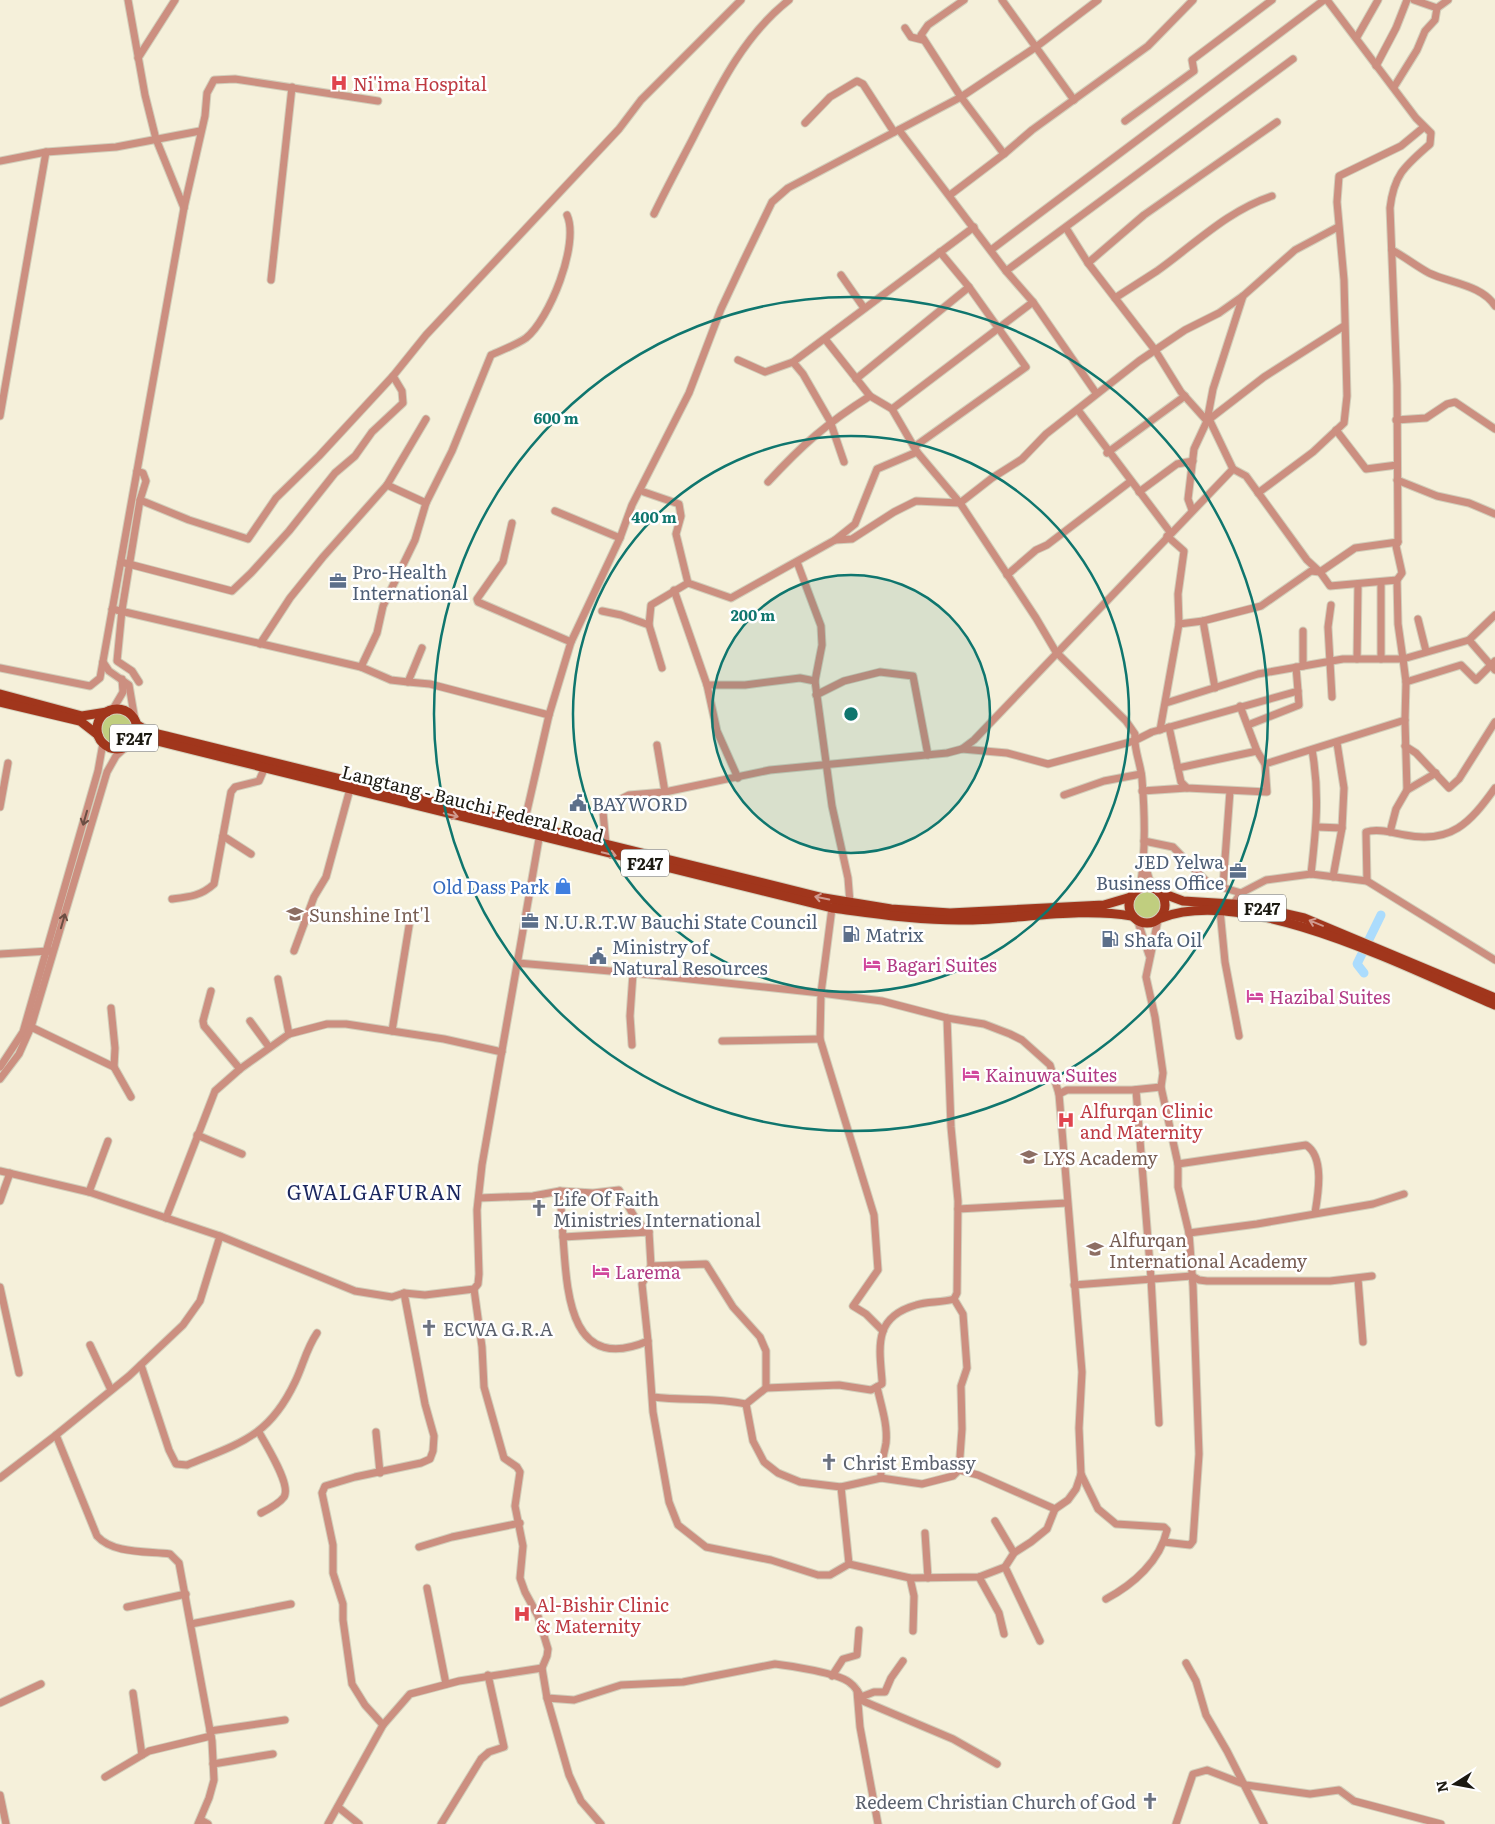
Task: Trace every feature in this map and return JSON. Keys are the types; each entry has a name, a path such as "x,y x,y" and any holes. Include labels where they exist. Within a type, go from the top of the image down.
{"main road":[{"name":"F247","path":"0,694 82,716 110,710 126,711 135,722 130,744 114,749 80,721 0,702"},
{"name":"F247","path":"101,739 99,719 110,710"},
{"name":"Langtang - Bauchi Federal Road","path":"135,722 150,732 524,824 540,833 606,844 671,862 850,903 922,912 980,913 1104,905 1131,897"},
{"name":"Langtang - Bauchi Federal Road","path":"130,744 153,740 350,789 540,833 832,908 933,920 1110,912 1135,919"},
{"name":"F247","path":"1131,897 1140,888 1155,890 1183,901 1234,903 1293,915 1495,1005"},
{"path":"1155,890 1164,898 1165,906 1159,919"},
{"path":"1131,897 1129,909 1135,919"},
{"name":"F247","path":"1135,919 1150,924 1184,910 1220,910 1247,913 1291,923 1360,944"},
{"name":"F247","path":"1372,950 1495,998"}],"street":[{"path":"128,0 138,58 156,139 184,208"},
{"path":"138,58 174,0"},
{"path":"140,500 189,520 248,539 276,498 319,456 393,376 426,334 570,178 619,129 641,100 741,0"},
{"path":"654,214 708,104 739,54 773,12 789,0"},
{"path":"964,0 952,3 922,31 923,40 960,97 1004,154"},
{"path":"1002,0 1074,100"},
{"path":"524,824 549,715 571,642 620,538 632,505 689,393 721,309 772,202 788,188 960,97 1036,46 1098,0"},
{"path":"950,195 1148,46 1193,0"},
{"path":"1125,122 1194,71 1192,60 1272,0"},
{"path":"991,250 1326,0 1357,37 1376,66 1424,128 1431,133 1430,144 1409,162 1393,186 1390,208 1397,465 1398,542 1396,546 1402,573 1396,580 1330,586 1320,572 1307,560 1246,476 1233,469 1209,421 1185,396 1155,350 1088,263 1066,228"},
{"path":"1357,37 1378,0"},
{"path":"1376,66 1396,28 1407,0"},
{"path":"1414,0 1437,8"},
{"path":"1394,87 1417,50 1425,31 1435,20 1437,8 1448,0"},
{"path":"905,28 911,38 923,40"},
{"path":"1006,271 1292,59"},
{"path":"0,668 90,686 100,678 184,208 200,131 205,116 207,93 214,80 235,78 378,101"},
{"path":"805,124 830,97 857,81 863,84 896,131 950,195 1006,271 1033,302 1096,393"},
{"path":"272,280 292,87"},
{"path":"1088,263 1144,215 1277,122"},
{"path":"1258,493 1313,452 1344,423 1347,396 1344,280 1338,227 1339,176 1401,146 1424,128"},
{"path":"0,161 46,152 116,147 200,131"},
{"path":"0,416 46,152"},
{"path":"1115,298 1157,270 1204,233 1249,204 1272,196"},
{"path":"361,667 377,633 383,606 415,540 426,503 452,451 491,356 526,338 549,307 566,268 569,244 567,215"},
{"path":"738,360 766,372 793,362 974,227"},
{"path":"835,540 852,539 894,512 916,501 960,503 992,478 1022,459 1046,434 1078,410 1096,393 1185,330 1218,313 1243,296 1295,250 1338,227"},
{"path":"1392,250 1430,273 1448,278 1483,295 1491,300 1495,306"},
{"path":"662,668 649,626 651,605 688,583 731,598 835,540 855,524 877,469 916,449 1026,367 969,287 940,252"},
{"path":"841,275 864,308"},
{"path":"856,379 969,287"},
{"path":"1192,510 1188,499 1194,461 1194,448 1209,421 1213,389 1243,296"},
{"path":"892,409 1033,302"},
{"path":"1209,421 1264,377 1344,326"},
{"path":"825,339 870,396 892,409 916,449 960,503 1056,652 1126,721 1135,734 1134,741 1141,774 1145,862 1140,888"},
{"path":"793,362 803,374 830,421 844,462"},
{"path":"120,562 232,591 289,531 335,473 355,456 372,432 403,403 402,391 393,376"},
{"path":"768,482 798,448 830,421 870,396"},
{"path":"1107,453 1185,396"},
{"path":"1396,420 1426,418 1447,404 1455,402 1495,429"},
{"path":"1078,410 1107,453 1131,481 1169,534 1184,551 1178,594 1179,624 1160,730"},
{"path":"260,644 307,577 387,485 426,419"},
{"path":"1336,430 1366,469 1397,465"},
{"path":"1139,492 1177,464 1194,461"},
{"path":"962,748 974,740 1056,652 1233,469"},
{"path":"137,471 142,473 146,480 140,500 122,610 117,661 132,671 139,682"},
{"path":"1397,480 1437,496 1470,503 1495,514"},
{"path":"1007,575 1036,550 1047,545 1131,481"},
{"path":"387,485 426,503"},
{"path":"644,492 679,504 681,516 676,534 688,583"},
{"path":"555,511 620,538"},
{"path":"512,523 503,562 477,599 478,602 571,642"},
{"path":"1179,624 1204,621 1261,606 1311,571 1320,572 1355,548 1398,542"},
{"path":"797,562 821,626 822,645 815,681 816,695 832,806 848,878 850,903"},
{"path":"1396,580 1398,624 1406,682 1405,746 1407,790"},
{"path":"1381,582 1381,659"},
{"path":"1357,659 1358,584"},
{"path":"674,590 707,685 717,731 738,778"},
{"path":"1331,605 1328,627 1332,697"},
{"path":"112,609 361,667 391,680 430,684 549,715"},
{"path":"602,611 621,615 649,626"},
{"path":"1166,703 1258,674 1357,659 1403,659 1469,640 1495,615"},
{"path":"1418,619 1426,651"},
{"path":"1204,621 1215,688"},
{"path":"1248,724 1299,705 1299,667 1303,632"},
{"path":"1406,682 1461,665 1476,680 1494,666 1469,640"},
{"path":"408,682 422,648"},
{"path":"103,662 109,671 122,678 129,685 135,722"},
{"path":"816,695 844,681 880,672 912,676 928,755"},
{"path":"110,710 123,692 122,678"},
{"path":"707,685 745,685 800,678 815,681"},
{"path":"606,844 604,807 629,795 664,792 770,770 928,755 962,748 1007,753 1048,764 1134,741 1169,727 1298,691"},
{"path":"1142,791 1187,788 1267,792 1266,764 1257,751 1240,706"},
{"path":"1266,764 1405,720"},
{"path":"1405,746 1416,752 1449,788 1459,779 1495,722"},
{"path":"1169,727 1182,782 1187,788"},
{"path":"0,1079 19,1054 31,1027 100,764 101,739"},
{"path":"1333,877 1342,828 1344,788 1337,743"},
{"path":"0,1067 23,1032 51,951 107,772 116,756 130,744"},
{"path":"657,745 664,792"},
{"path":"1311,874 1317,827 1318,782 1312,750"},
{"path":"1178,768 1257,751"},
{"path":"0,807 8,763"},
{"path":"172,898 191,897 206,892 214,884 231,792 235,787 259,780 265,767"},
{"path":"1390,832 1396,809 1407,790 1436,773"},
{"path":"1064,795 1104,782 1141,774"},
{"path":"1367,881 1366,832 1390,832 1419,838 1445,836 1468,821 1495,788"},
{"path":"294,951 314,897 326,877 350,789"},
{"path":"1223,886 1230,791"},
{"path":"1317,827 1342,828"},
{"path":"540,833 478,1198 479,1274 478,1284 474,1290 484,1386 504,1458 517,1467 520,1472 515,1506 520,1523 523,1546 520,1570 522,1584 538,1616 548,1649 548,1656 542,1668 546,1698 569,1775 581,1801 601,1824"},
{"path":"222,836 251,854"},
{"path":"1144,841 1173,847 1203,880 1241,893"},
{"path":"1145,862 1155,890"},
{"path":"1234,903 1241,893 1266,880 1311,874 1367,881 1495,960"},
{"path":"832,908 821,994 820,1039 839,1095 874,1214 878,1270 853,1306 866,1314 882,1331"},
{"path":"1220,910 1225,962 1239,1036"},
{"path":"1135,919 1150,957"},
{"path":"1159,919 1146,977 1163,1073 1161,1087 1178,1164 1178,1187 1189,1233 1199,1454 1194,1538 1190,1545 1164,1542"},
{"path":"392,1031 410,920"},
{"path":"0,954 51,951"},
{"path":"518,964 633,973 882,1001 947,1018 984,1024 1022,1040 1050,1064 1059,1094 1066,1203 1082,1372 1079,1428 1081,1474 1076,1489 1068,1500 1055,1509 1047,1529 1014,1553 1006,1567 979,1577 910,1578 848,1564 830,1575 818,1575 771,1560 706,1547 678,1525 668,1502 653,1397 642,1284 651,1266 649,1232"},
{"path":"632,1045 630,1016 633,973"},
{"path":"278,979 289,1034"},
{"path":"211,991 203,1021 204,1026 240,1069"},
{"path":"111,1008 115,1048 114,1067 131,1097"},
{"path":"746,1404 766,1388 839,1384 860,1389 877,1387 882,1384 879,1350 880,1336 890,1319 901,1311 917,1304 944,1302 954,1299 957,1293 958,1210 951,1126 947,1018"},
{"path":"250,1021 270,1047"},
{"path":"166,1218 215,1091 240,1069 289,1034 313,1027 337,1024 444,1039 502,1052"},
{"path":"31,1027 114,1067"},
{"path":"722,1041 820,1039"},
{"path":"1059,1094 1067,1090 1136,1090 1161,1087"},
{"path":"1136,1090 1151,1278 1159,1423"},
{"path":"197,1135 242,1154"},
{"path":"89,1192 108,1141"},
{"path":"1178,1164 1306,1145 1311,1148 1317,1163 1316,1213"},
{"path":"0,1171 89,1192 220,1236 355,1291 392,1297 404,1293 425,1296 474,1290"},
{"path":"0,1201 10,1173"},
{"path":"478,1198 533,1196 560,1191 593,1193 619,1190 637,1224 649,1232"},
{"path":"560,1191 568,1295 578,1325 590,1339 608,1348 640,1344 648,1341"},
{"path":"1189,1233 1258,1224 1373,1204 1404,1194"},
{"path":"958,1210 1066,1203"},
{"path":"563,1237 649,1232"},
{"path":"0,1478 111,1390 182,1325 200,1301 220,1236"},
{"path":"651,1266 706,1264 733,1308 760,1337 766,1351 766,1388"},
{"path":"1074,1285 1192,1276 1199,1280 1207,1281 1358,1279 1372,1276"},
{"path":"1358,1279 1363,1342"},
{"path":"0,1287 19,1373"},
{"path":"383,1726 365,1705 352,1684 343,1620 343,1604 332,1569 334,1561 333,1545 322,1492 325,1486 354,1477 380,1473 426,1462 430,1459 433,1451 434,1436 425,1404 404,1293"},
{"path":"746,1404 753,1441 764,1462 778,1473 800,1482 841,1487 881,1478 922,1484 953,1476 959,1470 962,1429 961,1386 966,1368 963,1314 954,1299"},
{"path":"141,1364 169,1450 176,1464 187,1465 230,1447 259,1432 271,1421 288,1398 309,1344 317,1333"},
{"path":"90,1345 111,1390"},
{"path":"877,1387 886,1430 886,1443 880,1464 881,1478"},
{"path":"653,1397 678,1400 722,1399 746,1404"},
{"path":"259,1432 281,1474 286,1490 284,1496 277,1503 262,1513"},
{"path":"376,1432 380,1473"},
{"path":"56,1435 97,1536 113,1548 170,1554 179,1563 211,1733 214,1780 200,1822 208,1824"},
{"path":"959,1470 978,1476 1055,1509"},
{"path":"1081,1474 1102,1513 1116,1524 1166,1528 1164,1542 1156,1560 1128,1584 1106,1599"},
{"path":"841,1487 848,1564"},
{"path":"995,1521 1014,1553"},
{"path":"419,1547 452,1537 520,1523"},
{"path":"925,1533 928,1578"},
{"path":"1006,1567 1040,1641"},
{"path":"979,1577 999,1613 1004,1634"},
{"path":"910,1578 914,1596 913,1631"},
{"path":"427,1588 446,1684"},
{"path":"127,1606 186,1594"},
{"path":"191,1624 291,1604"},
{"path":"832,1676 843,1659 857,1656 859,1630"},
{"path":"861,1697 874,1692 885,1692 891,1678 903,1661"},
{"path":"1186,1663 1196,1681 1206,1715 1246,1785 1264,1824"},
{"path":"546,1698 574,1700 621,1685 683,1682 776,1664 845,1679 856,1688 863,1700 873,1706 945,1736 996,1764"},
{"path":"328,1824 383,1726 410,1694 488,1675 542,1668"},
{"path":"441,1824 481,1759 489,1752 504,1747 488,1675"},
{"path":"0,1703 41,1684"},
{"path":"856,1688 860,1727 878,1824"},
{"path":"133,1693 142,1755"},
{"path":"105,1777 142,1755 168,1746 211,1733 285,1720"},
{"path":"213,1764 273,1754"},
{"path":"1176,1824 1190,1782 1197,1772 1207,1770 1246,1785 1310,1794 1340,1790 1354,1801 1441,1824"},
{"path":"0,1794 6,1824"},
{"path":"338,1807 359,1824"}],"green space":[{"path":"117,711 129,717 135,729 129,741 117,747 105,741 99,729 105,717"},
{"path":"1147,890 1153,891 1158,895 1162,900 1162,912 1158,917 1153,921 1147,922 1141,921 1136,917 1132,912 1131,906 1132,900 1136,895 1141,891"}],"waterway":[{"path":"1364,973 1357,964 1381,915"}],"place":[{"name":"Ni'ima Hospital","path":"339,83"},
{"name":"Pro-Health International","path":"338,581"},
{"name":"BAYWORD","path":"578,803"},
{"name":"JED Yelwa Business Office","path":"1238,871"},
{"name":"Old Dass Park","path":"563,886"},
{"name":"Sunshine Int'l","path":"295,914"},
{"name":"N.U.R.T.W Bauchi State Council","path":"530,921"},
{"name":"Matrix","path":"851,934"},
{"name":"Shafa Oil","path":"1110,939"},
{"name":"Ministry of Natural Resources","path":"598,956"},
{"name":"Bagari Suites","path":"872,964"},
{"name":"Hazibal Suites","path":"1255,996"},
{"name":"Kainuwa Suites","path":"971,1074"},
{"name":"Alfurqan Clinic and Maternity","path":"1066,1120"},
{"name":"LYS Academy","path":"1029,1157"},
{"name":"Life Of Faith Ministries International","path":"539,1208"},
{"name":"Alfurqan International Academy","path":"1095,1249"},
{"name":"Larema","path":"601,1271"},
{"name":"ECWA G.R.A","path":"429,1328"},
{"name":"Christ Embassy","path":"829,1462"},
{"name":"Al-Bishir Clinic & Maternity","path":"522,1614"},
{"name":"Redeem Christian Church of God","path":"1150,1801"}],"district":[{"name":"GWALGAFURAN","path":"375,1191"}]}
